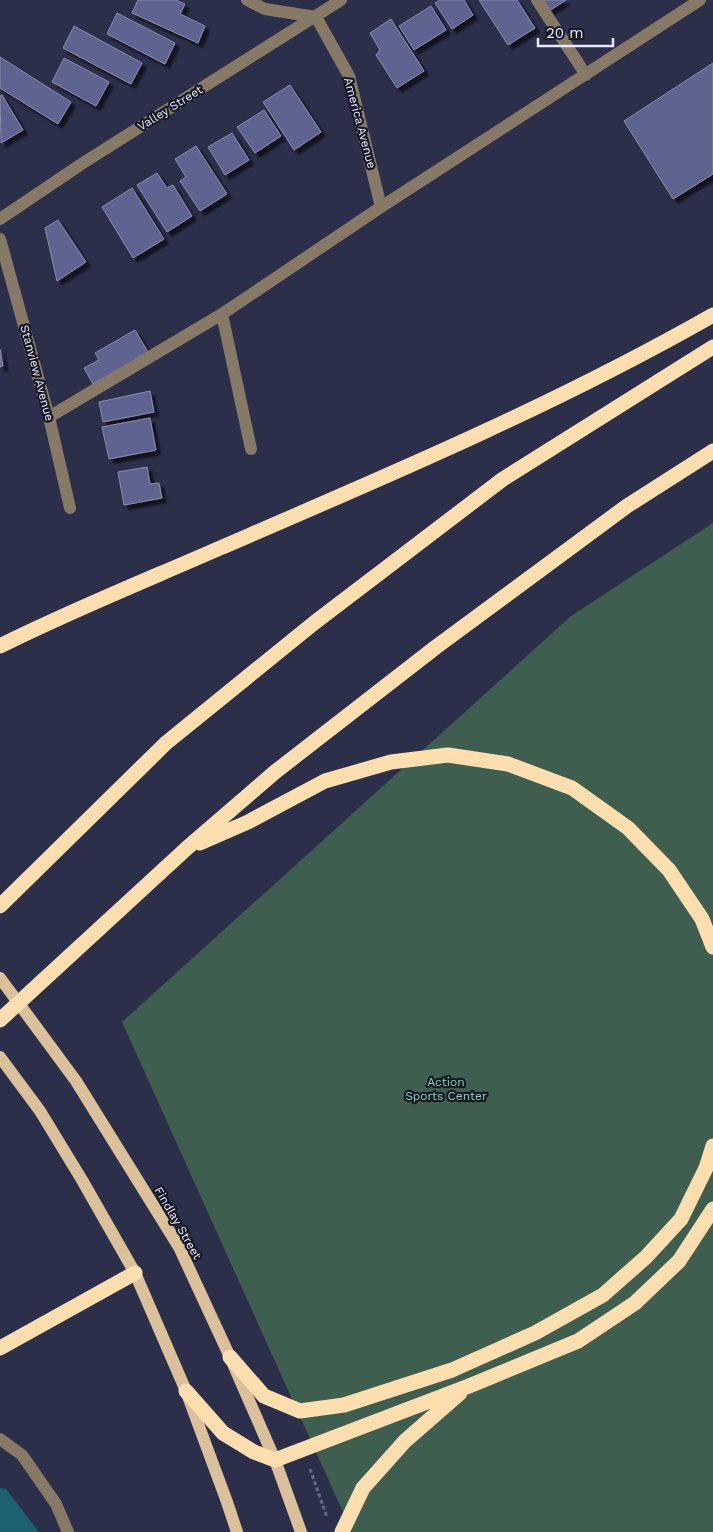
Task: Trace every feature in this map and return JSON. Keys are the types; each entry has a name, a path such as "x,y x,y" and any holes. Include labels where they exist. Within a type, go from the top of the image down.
{"highway":[{"path":"2,646 67,614 343,495 528,411 713,315"},
{"path":"0,906 166,743 314,623 503,479 713,347"},
{"path":"0,1020 187,848 274,772 436,647 627,506 713,451"},
{"path":"187,848 248,822 325,782 391,762 448,755 508,764 572,788 628,828 669,870 702,919 713,948"},
{"path":"230,1357 264,1396 300,1411 344,1405 460,1366 535,1333 602,1295 646,1257 681,1219 706,1168 713,1146"},
{"path":"186,1391 223,1433 254,1452 275,1460 468,1386 578,1341 635,1303 678,1261 713,1209"},
{"path":"0,1348 135,1274"},
{"path":"342,1532 363,1488 405,1440 468,1386"}],"main road":[{"name":"Findlay Street","path":"0,978 76,1081 179,1247 275,1460 301,1532"},
{"path":"0,1057 40,1111 82,1180 135,1274 186,1391 237,1532"}],"street":[{"path":"247,0 265,9 316,16"},
{"name":"Valley Street","path":"0,219 82,163 341,0"},
{"path":"537,0 586,75"},
{"path":"49,417 222,314 381,207 697,1"},
{"name":"America Avenue","path":"316,16 349,76 381,207"},
{"name":"Stanview Avenue","path":"0,239 49,417 70,508"},
{"path":"222,314 251,449"},
{"path":"0,1439 22,1455 56,1504 68,1532"}],"path":[{"path":"307,1461 329,1522"}],"green space":[{"name":"Action Sports Center","path":"713,523 713,1532 352,1532 122,1022 571,616"}],"shaded area":[{"path":"0,1488 6,1489 39,1532 0,1532"}],"building":[{"path":"138,0 176,0 185,4 180,14 205,26 198,43 132,13"},
{"path":"440,0 464,0 473,15 452,29 435,3"},
{"path":"479,0 517,0 535,28 508,45"},
{"path":"542,0 566,0 549,11"},
{"path":"431,6 446,30 414,50 399,26"},
{"path":"117,13 175,43 165,64 107,34"},
{"path":"391,19 424,71 397,88 376,55 380,50 370,33"},
{"path":"74,26 142,63 131,84 63,48"},
{"path":"0,57 71,102 58,124 0,88"},
{"path":"64,58 109,82 96,106 52,82"},
{"path":"713,63 713,174 673,199 624,121"},
{"path":"290,85 321,132 294,150 263,102"},
{"path":"2,95 23,130 1,143 0,96"},
{"path":"264,110 281,136 255,153 237,127"},
{"path":"232,133 249,160 225,175 208,147"},
{"path":"196,146 227,194 200,211 180,181 186,177 175,159"},
{"path":"157,173 167,188 173,185 192,216 167,232 137,185"},
{"path":"132,188 164,239 133,258 102,207"},
{"path":"58,220 86,262 57,281 45,228"},
{"path":"135,330 148,352 93,384 84,368 99,360 95,353"},
{"path":"0,349 3,366 0,367"},
{"path":"150,391 154,412 103,422 99,402"},
{"path":"150,418 156,450 109,459 102,427"},
{"path":"147,467 150,484 159,483 162,498 124,505 118,472"}]}
